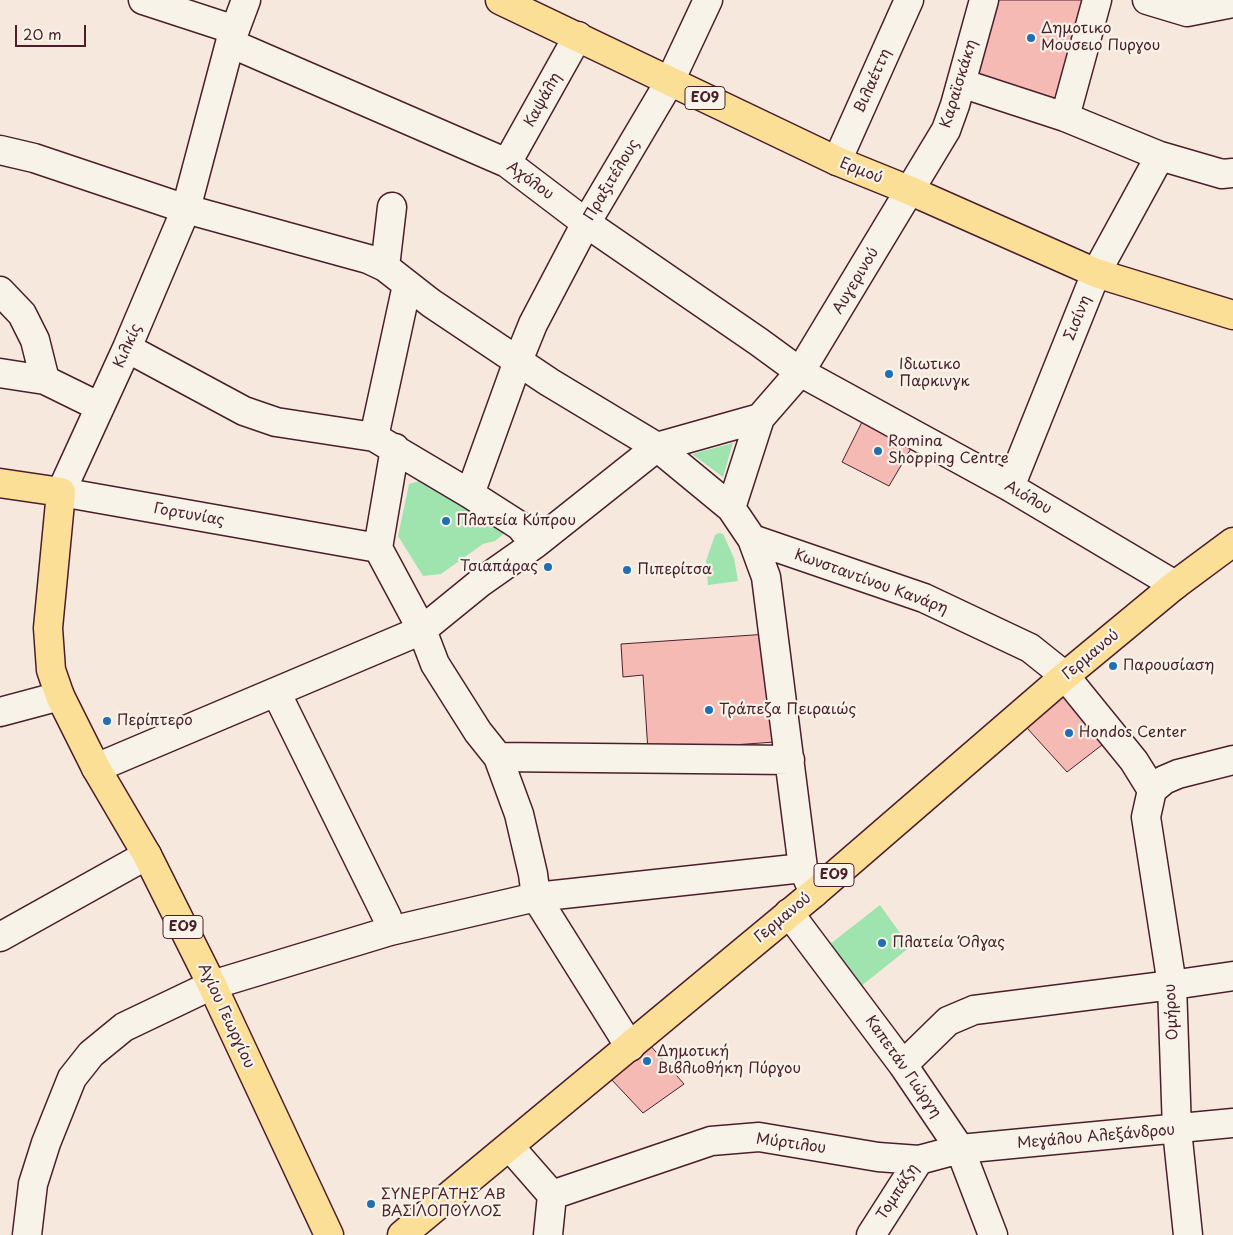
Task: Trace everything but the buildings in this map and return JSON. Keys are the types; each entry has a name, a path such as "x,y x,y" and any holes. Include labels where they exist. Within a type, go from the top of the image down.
{"main road":[{"name":"Ερμού","path":"500,0 837,161 911,191 1096,273 1233,315"},
{"name":"Γορτυνίας","path":"0,483 61,492"},
{"name":"Κιλκίς","path":"60,696 51,670 48,628 61,492"},
{"name":"Γερμανού","path":"402,1235 814,893 1065,676 1175,585 1232,545"},
{"name":"Αγίου Γεωργίου","path":"60,696 96,768 147,855 212,985 330,1235"}],"street":[{"name":"Αχόλου","path":"143,0 232,36 507,163 586,223 800,372"},
{"name":"Κιλκίς","path":"61,492 127,348 186,209 232,36 246,0"},
{"name":"Πραξιτέλους","path":"470,494 533,324 586,223 670,81 708,0"},
{"name":"Βιλαέττη","path":"837,161 909,0"},
{"name":"Καραϊσκάκη","path":"911,191 946,130 955,105 984,0"},
{"path":"1065,118 1097,0"},
{"path":"1147,0 1187,12 1233,3"},
{"name":"Καψάλη","path":"507,163 578,36"},
{"path":"964,84 1065,118 1160,156 1222,174 1233,173"},
{"path":"0,150 34,158 186,209 368,259 385,267 431,303 549,382 657,447 731,508 752,539 766,576 803,868 814,893"},
{"name":"Σισίνη","path":"1010,487 1096,273 1160,156"},
{"name":"Αυγερινού","path":"760,418 800,372 911,191"},
{"path":"385,267 392,207"},
{"path":"407,285 384,442 378,548 422,630 435,664 478,732 498,757 519,814 533,874 536,897 630,1047"},
{"path":"0,291 22,314 35,340 44,380"},
{"path":"127,348 244,411 276,422 384,442 520,526 536,544"},
{"path":"0,372 44,380 100,407"},
{"name":"Αιόλου","path":"800,372 1010,487 1175,585"},
{"path":"96,768 422,630 481,582 536,544 657,447 760,418"},
{"path":"731,508 760,418"},
{"name":"Γορτυνίας","path":"61,492 378,548"},
{"name":"Κωνσταντίνου Κανάρη","path":"752,539 924,598 1030,648 1065,676 1134,761 1152,790"},
{"path":"276,692 387,917 390,931"},
{"path":"0,712 60,696"},
{"path":"498,757 790,760"},
{"path":"1152,790 1164,780 1178,774 1233,760"},
{"name":"Ομήρου","path":"1152,790 1146,817 1172,985 1177,1130 1188,1235"},
{"path":"0,937 147,855"},
{"path":"27,1235 33,1184 46,1143 72,1078 91,1054 124,1027 212,985 390,931 536,897 803,868"},
{"name":"Καπετάν Γιώργη","path":"789,913 903,1065 960,1149 993,1235"},
{"path":"903,1065 948,1021 974,1010 1233,976"},
{"name":"Μεγάλου Αλεξάνδρου","path":"960,1149 1177,1130 1233,1123"},
{"name":"Μύρτιλου","path":"552,1195 711,1141 759,1137 878,1157 919,1160"},
{"path":"510,1147 552,1195 548,1235"},
{"name":"Τομπάζη","path":"871,1235 919,1160 960,1149"}],"green space":[{"path":"733,443 723,477 692,454"},
{"name":"Πλατεία Κύπρου","path":"419,481 506,532 495,541 483,544 441,574 423,576 398,536 409,484"},
{"path":"723,534 734,558 738,581 708,585 706,561 715,535"},
{"path":"880,905 910,947 860,987 825,948"}],"place":[{"name":"Δημοτικο Μουσειο Πυργου","path":"1031,38"},
{"name":"Ιδιωτικο Παρκινγκ","path":"889,374"},
{"name":"Romina Shopping Centre","path":"878,451"},
{"name":"Πλατεία Κύπρου","path":"446,521"},
{"name":"Τσιαπάρας","path":"548,567"},
{"name":"Πιπερίτσα","path":"627,570"},
{"name":"Παρουσίαση","path":"1113,666"},
{"name":"Τράπεζα Πειραιώς","path":"709,710"},
{"name":"Περίπτερο","path":"107,721"},
{"name":"Hondos Center","path":"1069,733"},
{"name":"Πλατεία Όλγας","path":"882,943"},
{"name":"Δημοτική Βιβλιοθήκη Πύργου","path":"647,1061"},
{"name":"ΣΥΝΕΡΓΑΤΗΣ ΑΒ ΒΑΣΙΛΟΠΟΥΛΟΣ","path":"371,1204"}]}
